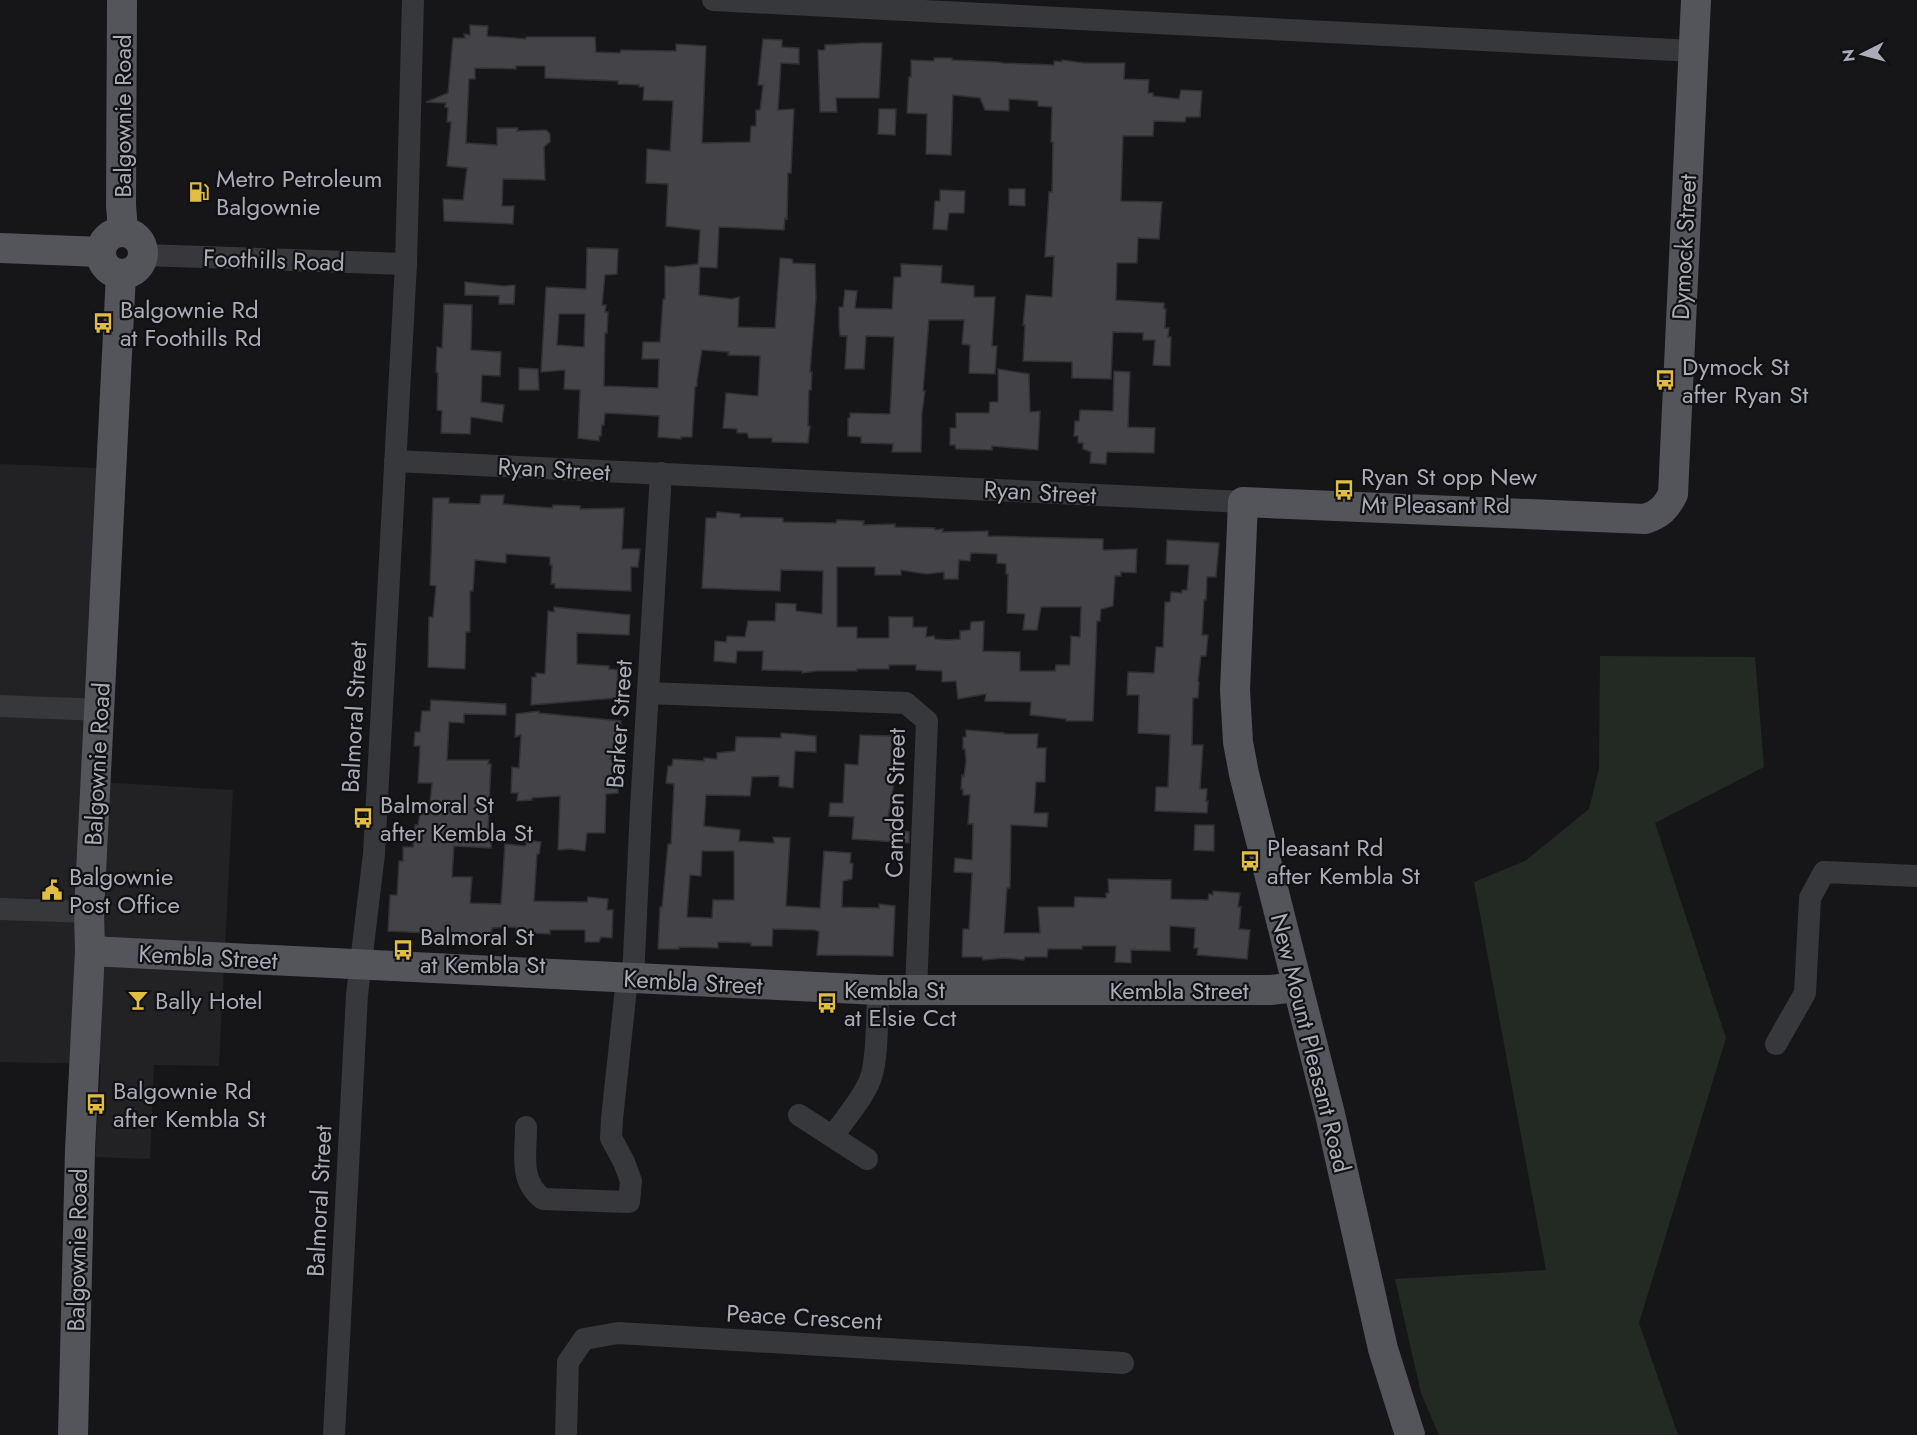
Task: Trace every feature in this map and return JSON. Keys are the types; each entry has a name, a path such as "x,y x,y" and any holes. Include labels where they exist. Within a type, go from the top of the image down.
{"main road":[{"name":"Balgownie Road","path":"122,0 121,205 123,231"},
{"name":"Dymock Street","path":"1673,494 1696,0"},
{"path":"123,231 136,236 143,248 132,265 109,270 100,252 105,239 116,232 123,231"},
{"path":"0,248 100,252"},
{"name":"Balgownie Road","path":"73,1435 80,1150 90,951 89,912 100,710 132,265"},
{"name":"Ryan Street","path":"1243,502 1645,519 1658,514 1666,507 1673,494"},
{"name":"New Mount Pleasant Road","path":"1243,502 1235,690 1238,742 1244,774 1330,1114 1383,1349 1410,1435"},
{"name":"Kembla Street","path":"90,951 878,990 1270,990 1297,987"}],"street":[{"name":"Balmoral Street","path":"334,1435 357,995 374,854 406,264 414,0"},
{"path":"713,0 1693,51"},
{"name":"Foothills Road","path":"132,265 406,264"},
{"name":"Ryan Street","path":"395,461 1243,502"},
{"name":"Barker Street","path":"526,1127 526,1176 534,1192 543,1199 629,1202 631,1181 612,1138 612,1119 630,979 661,474"},
{"name":"Camden Street","path":"648,693 906,703 927,721 916,990"},
{"path":"0,705 100,710"},
{"path":"1776,1044 1804,993 1810,898 1824,872 1917,876"},
{"path":"0,909 89,912"},
{"path":"833,1136 864,1092 871,1078 878,990"},
{"path":"799,1115 867,1159"},
{"name":"Peace Crescent","path":"566,1435 568,1362 584,1339 618,1333 1123,1363"}],"shaded area":[{"path":"0,464 98,468 81,781 233,790 219,1066 154,1065 150,1159 95,1157 101,1064 0,1062"},
{"path":"1600,656 1755,657 1764,767 1655,823 1726,1038 1639,1323 1678,1435 1439,1435 1421,1393 1395,1279 1546,1270 1474,882 1525,861 1589,809 1599,769"}],"building":[{"path":"470,25 488,26 487,36 526,39 526,37 595,37 596,52 676,51 676,44 706,46 702,143 750,142 751,126 756,126 756,110 760,110 763,85 758,85 763,39 782,40 782,47 799,48 799,64 781,63 778,110 794,109 791,173 788,173 787,219 785,218 784,230 719,227 717,268 700,267 699,295 732,299 739,297 738,327 775,328 780,258 792,259 793,263 815,264 816,298 810,372 812,372 811,390 809,390 808,443 772,442 772,438 749,438 747,433 737,433 737,429 723,428 726,393 758,396 760,356 728,355 729,352 702,350 695,387 692,437 681,437 681,439 658,437 659,416 605,413 599,441 578,438 580,390 564,389 565,370 541,372 546,287 586,289 587,248 618,249 617,274 605,275 602,305 606,305 605,312 608,312 607,333 605,333 604,386 658,388 659,359 642,359 643,342 660,342 663,299 665,299 665,266 698,264 700,230 666,226 668,184 646,183 647,149 670,151 673,101 643,100 644,87 618,84 618,81 545,78 545,66 516,66 516,69 475,68 475,79 469,79 466,143 497,145 497,128 518,128 517,131 546,130 550,134 550,142 544,147 545,180 503,179 502,206 514,206 513,224 444,221 443,199 463,200 467,168 447,166 451,122 447,122 446,103 426,102 448,93 453,38 465,38 464,34 470,35","holes":["559,314 585,314 584,347 557,345"]},
{"path":"882,43 879,98 836,98 837,112 820,112 818,50 825,50 825,45"},
{"path":"934,58 1054,65 1054,61 1062,62 1062,60 1084,63 1125,63 1124,79 1149,80 1148,93 1153,93 1153,96 1179,99 1181,90 1202,91 1200,117 1186,117 1185,122 1154,121 1153,136 1123,136 1121,201 1162,202 1159,239 1138,238 1137,263 1117,263 1116,300 1164,303 1165,328 1169,328 1168,337 1171,337 1170,366 1153,365 1155,340 1143,340 1143,333 1113,332 1111,379 1072,378 1072,362 1023,361 1026,295 1052,297 1054,256 1045,257 1049,192 1052,192 1052,107 1038,106 1038,101 1009,99 1009,111 985,110 980,98 953,95 951,155 926,154 927,114 907,113 909,77 911,77 911,60 934,61"},
{"path":"879,109 896,109 895,135 878,134"},
{"path":"1009,189 1025,189 1025,206 1009,205"},
{"path":"940,190 965,191 964,213 949,213 947,230 933,229 935,201 940,201"},
{"path":"901,264 942,266 941,283 974,286 974,297 995,297 992,346 997,346 995,374 969,373 970,345 962,344 964,320 929,320 921,452 892,452 893,444 861,443 861,437 848,436 850,413 890,414 894,337 866,336 864,369 845,369 847,336 840,336 839,307 843,307 845,290 857,291 855,308 892,309 894,277 901,277"},
{"path":"465,282 515,285 514,304 499,304 499,296 465,295"},
{"path":"444,304 472,305 471,350 501,352 500,376 482,375 481,402 504,405 502,422 471,417 470,434 441,433 442,411 437,410 438,373 436,372 437,347 442,348"},
{"path":"519,368 538,369 539,390 519,390"},
{"path":"998,369 1029,374 1030,412 1040,411 1038,450 992,446 992,450 956,449 955,445 950,445 950,428 956,428 956,413 989,413 990,402 998,402"},
{"path":"1114,371 1130,372 1128,427 1155,428 1154,453 1107,452 1106,464 1090,463 1091,452 1083,449 1083,443 1078,443 1078,436 1074,436 1075,421 1079,421 1080,410 1113,411"},
{"path":"481,495 504,495 503,504 552,508 553,505 580,506 580,509 624,508 622,549 640,549 638,567 631,567 631,591 555,588 555,584 551,584 550,557 506,554 506,563 475,560 473,591 470,591 470,632 466,632 465,669 428,667 429,617 433,617 436,586 430,585 433,498 449,498 449,503 480,504"},
{"path":"717,512 740,514 740,517 783,518 783,522 864,521 863,525 895,524 895,527 943,529 942,532 988,531 988,536 1103,539 1103,550 1137,549 1136,573 1121,572 1121,576 1115,576 1113,606 1101,609 1100,621 1097,621 1093,721 1066,721 1066,719 1030,715 1031,702 985,701 986,694 958,699 956,681 942,682 942,671 916,670 916,665 889,665 889,669 802,673 802,671 762,670 763,651 737,651 736,663 714,661 715,641 726,642 727,636 745,637 748,621 775,621 776,603 796,604 796,611 822,614 823,571 781,570 780,591 702,588 706,518 716,518","holes":["971,553 997,554 997,563 1006,564 1006,574 1008,574 1007,613 1025,614 1023,630 1037,630 1041,607 1081,607 1080,637 1071,636 1070,665 1056,665 1055,671 1020,671 1020,652 983,651 984,621 971,622 970,630 960,631 960,639 947,640 935,639 934,636 926,637 927,627 913,627 913,617 889,617 889,638 857,638 857,627 837,627 837,567 875,567 875,575 901,575 901,570 927,574 944,572 944,579 958,579 959,560 970,561"]},
{"path":"1167,540 1219,543 1216,577 1207,577 1202,635 1208,635 1206,656 1201,656 1198,698 1193,698 1192,745 1203,745 1200,789 1207,789 1207,813 1155,811 1156,787 1168,787 1170,735 1138,733 1139,695 1127,695 1128,672 1154,673 1156,647 1163,647 1165,602 1170,602 1171,592 1182,593 1182,590 1187,590 1189,565 1166,564"},
{"path":"554,607 630,615 629,635 577,633 577,664 609,666 609,669 618,670 616,698 531,705 532,677 536,677 536,673 545,674 548,611 554,612"},
{"path":"431,700 506,704 506,715 464,714 464,723 449,722 447,760 489,760 488,764 491,764 488,831 492,832 491,848 454,846 452,877 472,877 470,903 501,904 505,844 526,846 526,840 541,842 539,854 537,854 534,901 587,902 588,897 608,899 607,910 613,910 612,938 601,937 599,942 585,942 585,930 550,930 550,934 515,935 516,927 492,928 491,936 388,931 390,895 397,895 399,861 403,861 403,847 413,847 415,825 418,825 420,812 429,812 432,783 418,783 420,746 414,746 415,732 420,732 422,711 430,711"},
{"path":"539,711 539,713 621,721 619,742 610,759 623,760 622,780 618,780 618,793 606,794 605,833 587,833 585,851 558,850 560,796 517,801 518,793 511,793 512,767 519,768 521,735 515,737 516,714"},
{"path":"966,730 1004,734 1038,734 1037,748 1046,748 1045,782 1036,782 1034,813 1048,813 1047,827 1011,825 1010,888 1007,888 1004,933 1040,933 1038,907 1074,907 1075,897 1106,898 1106,893 1109,893 1108,879 1171,880 1171,899 1208,900 1209,894 1213,895 1213,891 1240,893 1239,929 1250,930 1247,959 1197,955 1198,948 1194,948 1195,928 1170,926 1170,951 1131,950 1131,963 1115,962 1116,946 1048,949 1047,957 1025,957 1024,960 1005,958 983,960 982,957 962,957 963,929 969,929 972,873 954,872 955,858 972,860 973,824 968,824 970,795 963,795 963,789 961,789 966,761 963,737 966,737"},
{"path":"781,733 816,736 816,752 795,751 793,788 779,786 779,776 752,777 750,796 706,795 704,826 740,830 739,841 774,843 773,837 790,838 786,906 820,908 824,851 851,853 852,879 843,881 842,907 879,908 879,904 895,906 893,956 817,955 819,932 815,930 773,929 772,946 718,942 718,948 658,949 660,907 662,907 668,844 671,844 674,784 666,783 668,766 672,766 673,759 704,761 704,758 717,759 717,753 735,751 736,737 781,738","holes":["702,851 734,851 734,900 713,900 712,918 687,917 690,875 701,876"]},
{"path":"860,735 892,736 890,778 895,777 888,818 892,818 890,829 909,832 909,843 852,839 854,817 829,816 830,803 843,803 845,764 858,765"},
{"path":"1195,825 1214,825 1214,851 1194,850"}],"place":[{"name":"Metro Petroleum Balgownie","path":"199,192"},
{"name":"Balgownie Rd at Foothills Rd","path":"103,323"},
{"name":"Dymock St after Ryan St","path":"1665,380"},
{"name":"Ryan St opp New Mt Pleasant Rd","path":"1344,490"},
{"name":"Balmoral St after Kembla St","path":"363,818"},
{"name":"Pleasant Rd after Kembla St","path":"1250,861"},
{"name":"Balgownie Post Office","path":"52,890"},
{"name":"Balmoral St at Kembla St","path":"403,950"},
{"name":"Bally Hotel","path":"138,1000"},
{"name":"Kembla St at Elsie Cct","path":"827,1003"},
{"name":"Balgownie Rd after Kembla St","path":"96,1104"}]}
